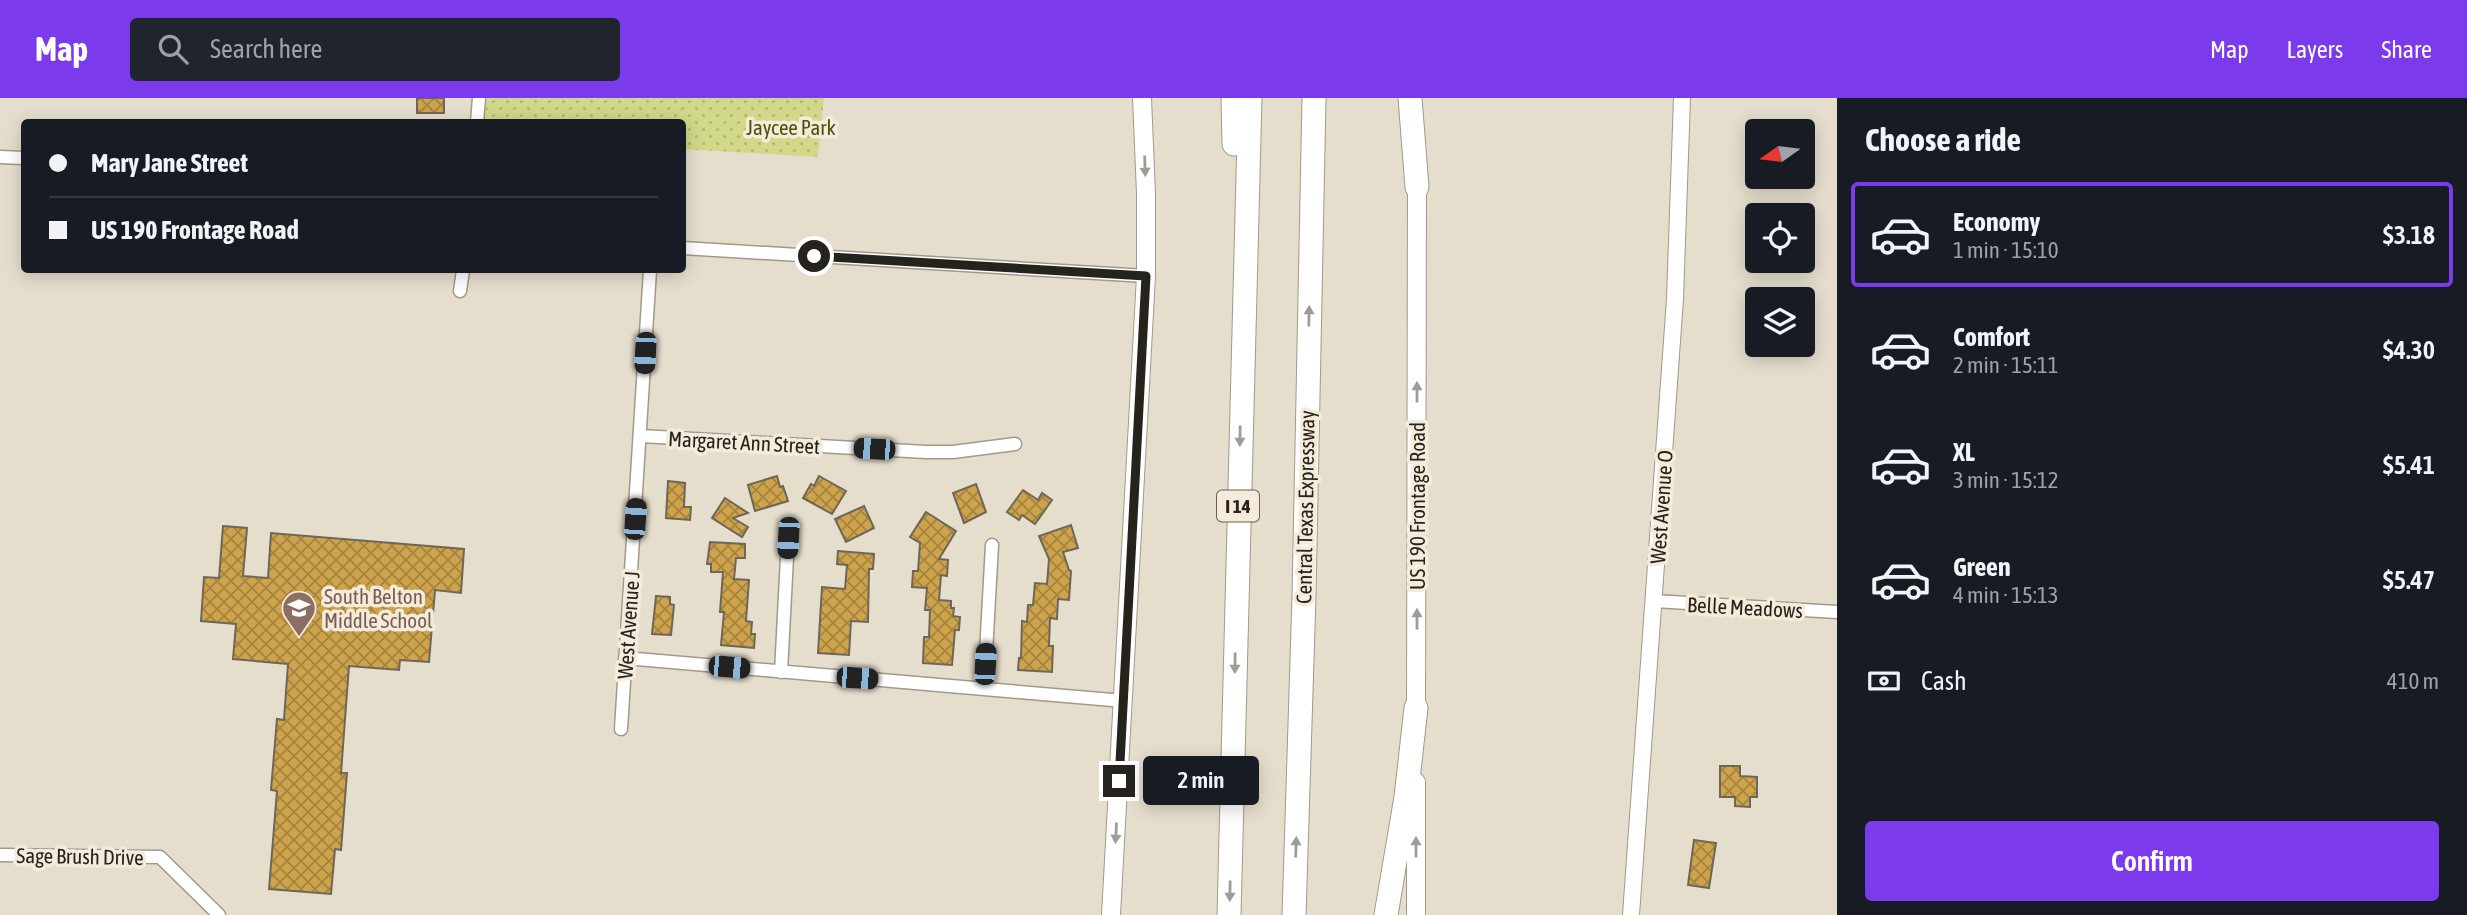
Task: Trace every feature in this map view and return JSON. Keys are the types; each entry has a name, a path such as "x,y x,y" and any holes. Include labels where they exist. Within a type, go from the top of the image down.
{"highway":[{"path":"1233,98 1241,383"},
{"name":"I 14","path":"1229,915 1250,98"},
{"name":"Central Texas Expressway","path":"1294,915 1304,596 1314,98"},
{"path":"1410,98 1417,187"},
{"path":"1386,915 1406,797 1416,708"}],"main road":[{"path":"1111,915 1146,276 1142,98"},
{"name":"US 190 Frontage Road","path":"1416,915 1417,187 1420,98"}],"street":[{"path":"477,119 479,98"},
{"name":"West Avenue O","path":"1631,915 1675,299 1682,98"},
{"path":"0,157 21,158"},
{"path":"686,248 1146,276"},
{"path":"460,291 463,273"},
{"name":"West Avenue J","path":"621,729 650,273"},
{"name":"Margaret Ann Street","path":"641,436 926,452 953,452 1015,444"},
{"path":"781,672 788,538"},
{"path":"984,688 992,545"},
{"name":"Belle Meadows","path":"1654,601 1837,612"},
{"path":"625,658 1124,701"},
{"name":"Sage Brush Drive","path":"0,855 160,857 219,915"}],"green space":[{"name":"Jaycee Park","path":"487,98 824,98 818,157 686,149 686,119 484,119"}],"building":[{"path":"417,98 444,98 444,113 417,113"},
{"path":"777,476 788,501 755,511 748,485"},
{"path":"819,476 846,491 832,514 803,498"},
{"path":"668,481 685,483 684,507 691,507 690,520 666,518"},
{"path":"976,484 986,512 964,523 953,493"},
{"path":"1023,490 1038,500 1042,493 1052,500 1035,524 1022,515 1019,520 1007,512"},
{"path":"725,498 748,513 733,518 748,527 742,537 712,518"},
{"path":"864,506 874,528 846,542 835,519"},
{"path":"926,512 956,531 939,559 948,560 947,576 941,575 939,600 951,601 953,616 960,617 959,630 955,630 952,665 923,663 924,637 929,637 930,610 925,610 927,588 912,587 913,571 918,571 920,543 910,537"},
{"path":"1071,525 1078,548 1063,552 1071,571 1069,600 1058,599 1057,619 1050,618 1052,672 1018,670 1022,621 1027,622 1028,605 1033,605 1035,583 1047,584 1049,559 1039,536"},
{"path":"223,526 247,528 243,576 268,578 271,533 464,549 461,593 435,590 429,662 400,660 399,670 349,666 341,773 347,773 341,850 335,849 331,894 269,889 277,791 271,790 277,719 284,720 288,664 233,659 236,624 201,621 204,577 219,578"},
{"path":"710,542 745,544 745,558 736,558 734,579 749,580 746,621 752,622 754,648 721,645 723,572 711,572 711,564 707,564"},
{"path":"838,551 874,554 873,569 869,569 868,622 851,621 849,655 818,653 822,587 845,589 847,565 837,564"},
{"path":"656,596 670,597 670,604 674,605 671,635 652,634"},
{"path":"1720,766 1740,766 1740,776 1757,777 1757,797 1750,797 1750,807 1735,806 1735,797 1720,797"},
{"path":"1694,840 1716,843 1709,888 1688,885"}],"place":[{"name":"South Belton Middle School","path":"299,638"}],"route":[{"path":"814,256 1146,276 1119,781"}]}
